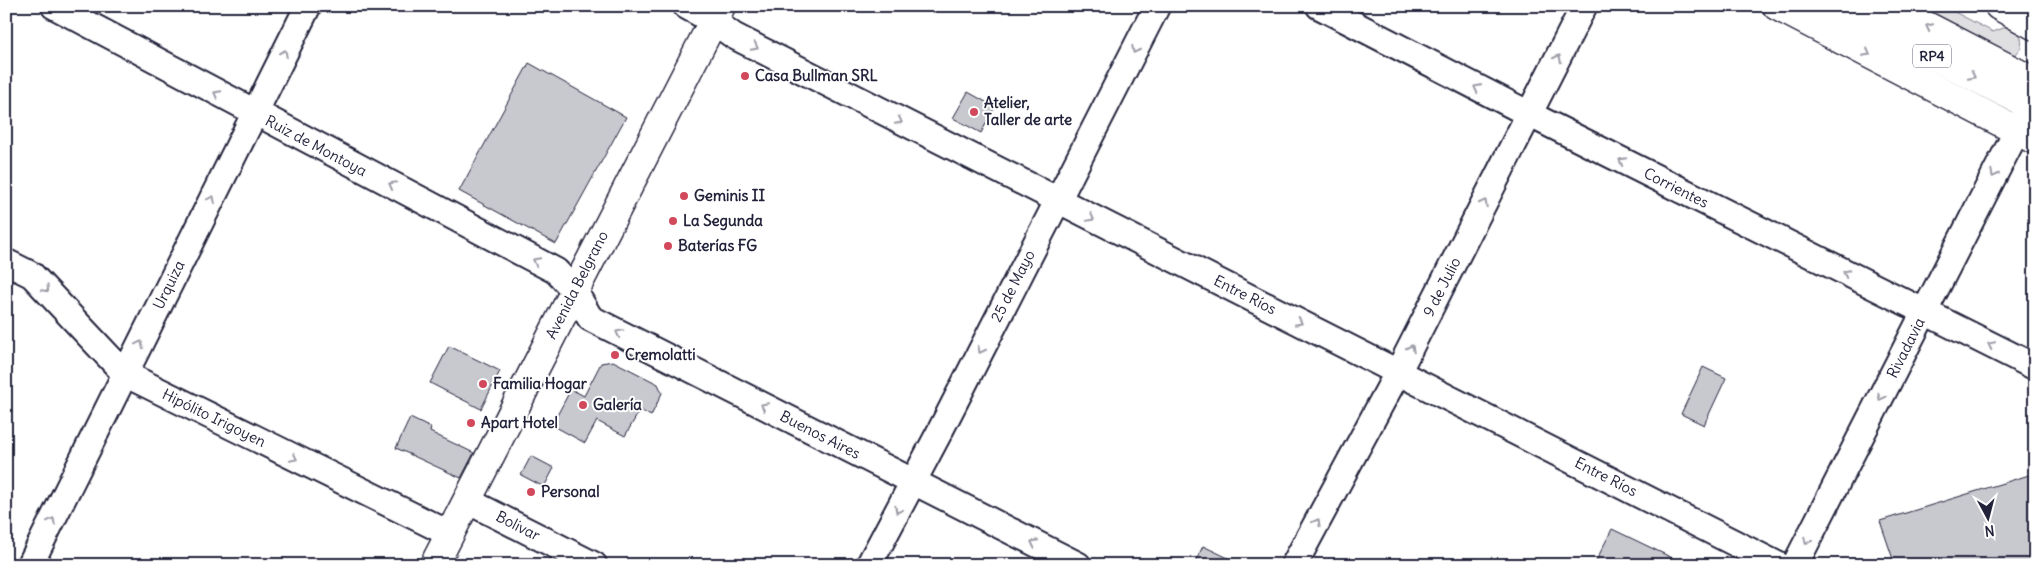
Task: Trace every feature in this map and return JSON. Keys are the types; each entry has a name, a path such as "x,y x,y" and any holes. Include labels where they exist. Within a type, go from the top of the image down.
{"main road":[{"path":"1777,6 2026,135"},
{"path":"1813,6 1842,40"},
{"name":"RP4","path":"1835,6 2033,98"},
{"name":"RP4","path":"1888,6 2033,98"},
{"path":"1999,6 2035,26"},
{"name":"Avenida Belgrano","path":"434,565 717,14"}],"street":[{"name":"Ruiz de Montoya","path":"54,6 556,271 574,290"},
{"name":"Urquiza","path":"30,565 308,6"},
{"name":"Entre Ríos","path":"686,6 717,14 734,36 1778,565"},
{"name":"25 de Mayo","path":"869,565 1157,6"},
{"name":"Corrientes","path":"1319,6 1529,114 2035,367"},
{"name":"9 de Julio","path":"1294,565 1398,372 1584,6"},
{"name":"Rivadavia","path":"1795,565 1924,312 2026,135 2033,98"},
{"name":"Hipólito Irigoyen","path":"6,262 32,275 125,374 450,534"},
{"name":"Buenos Aires","path":"574,290 590,318 1078,565"},
{"name":"Bolivar","path":"468,501 594,565"}],"shaded area":[{"path":"1907,6 1943,6 1993,32 2006,27 2020,34 2020,49 2016,54 2008,58"}],"building":[{"path":"529,63 626,117 556,244 459,191"},
{"name":"Atelier, Taller de arte","path":"968,92 995,107 981,133 953,118"},
{"path":"449,346 500,371 481,409 430,383"},
{"path":"613,361 658,384 662,393 651,416 640,410 625,436 597,421 585,443 552,425 571,389 584,396 601,363"},
{"path":"1703,367 1726,378 1704,425 1681,414"},
{"path":"410,418 431,428 430,432 474,453 461,478 396,448"},
{"path":"531,456 554,468 544,487 521,475"},
{"path":"2029,475 2035,491 2035,565 1895,565 1880,521"},
{"path":"1612,529 1687,565 1594,565"},
{"path":"1203,546 1243,565 1194,565"}],"place":[{"name":"Casa Bullman SRL","path":"745,76"},
{"name":"Atelier, Taller de arte","path":"974,112"},
{"name":"Geminis II","path":"684,196"},
{"name":"La Segunda","path":"673,221"},
{"name":"Baterías FG","path":"668,246"},
{"name":"Cremolatti","path":"615,355"},
{"name":"Familia Hogar","path":"483,384"},
{"name":"Galería","path":"583,405"},
{"name":"Apart Hotel","path":"471,423"},
{"name":"Personal","path":"531,492"}]}
